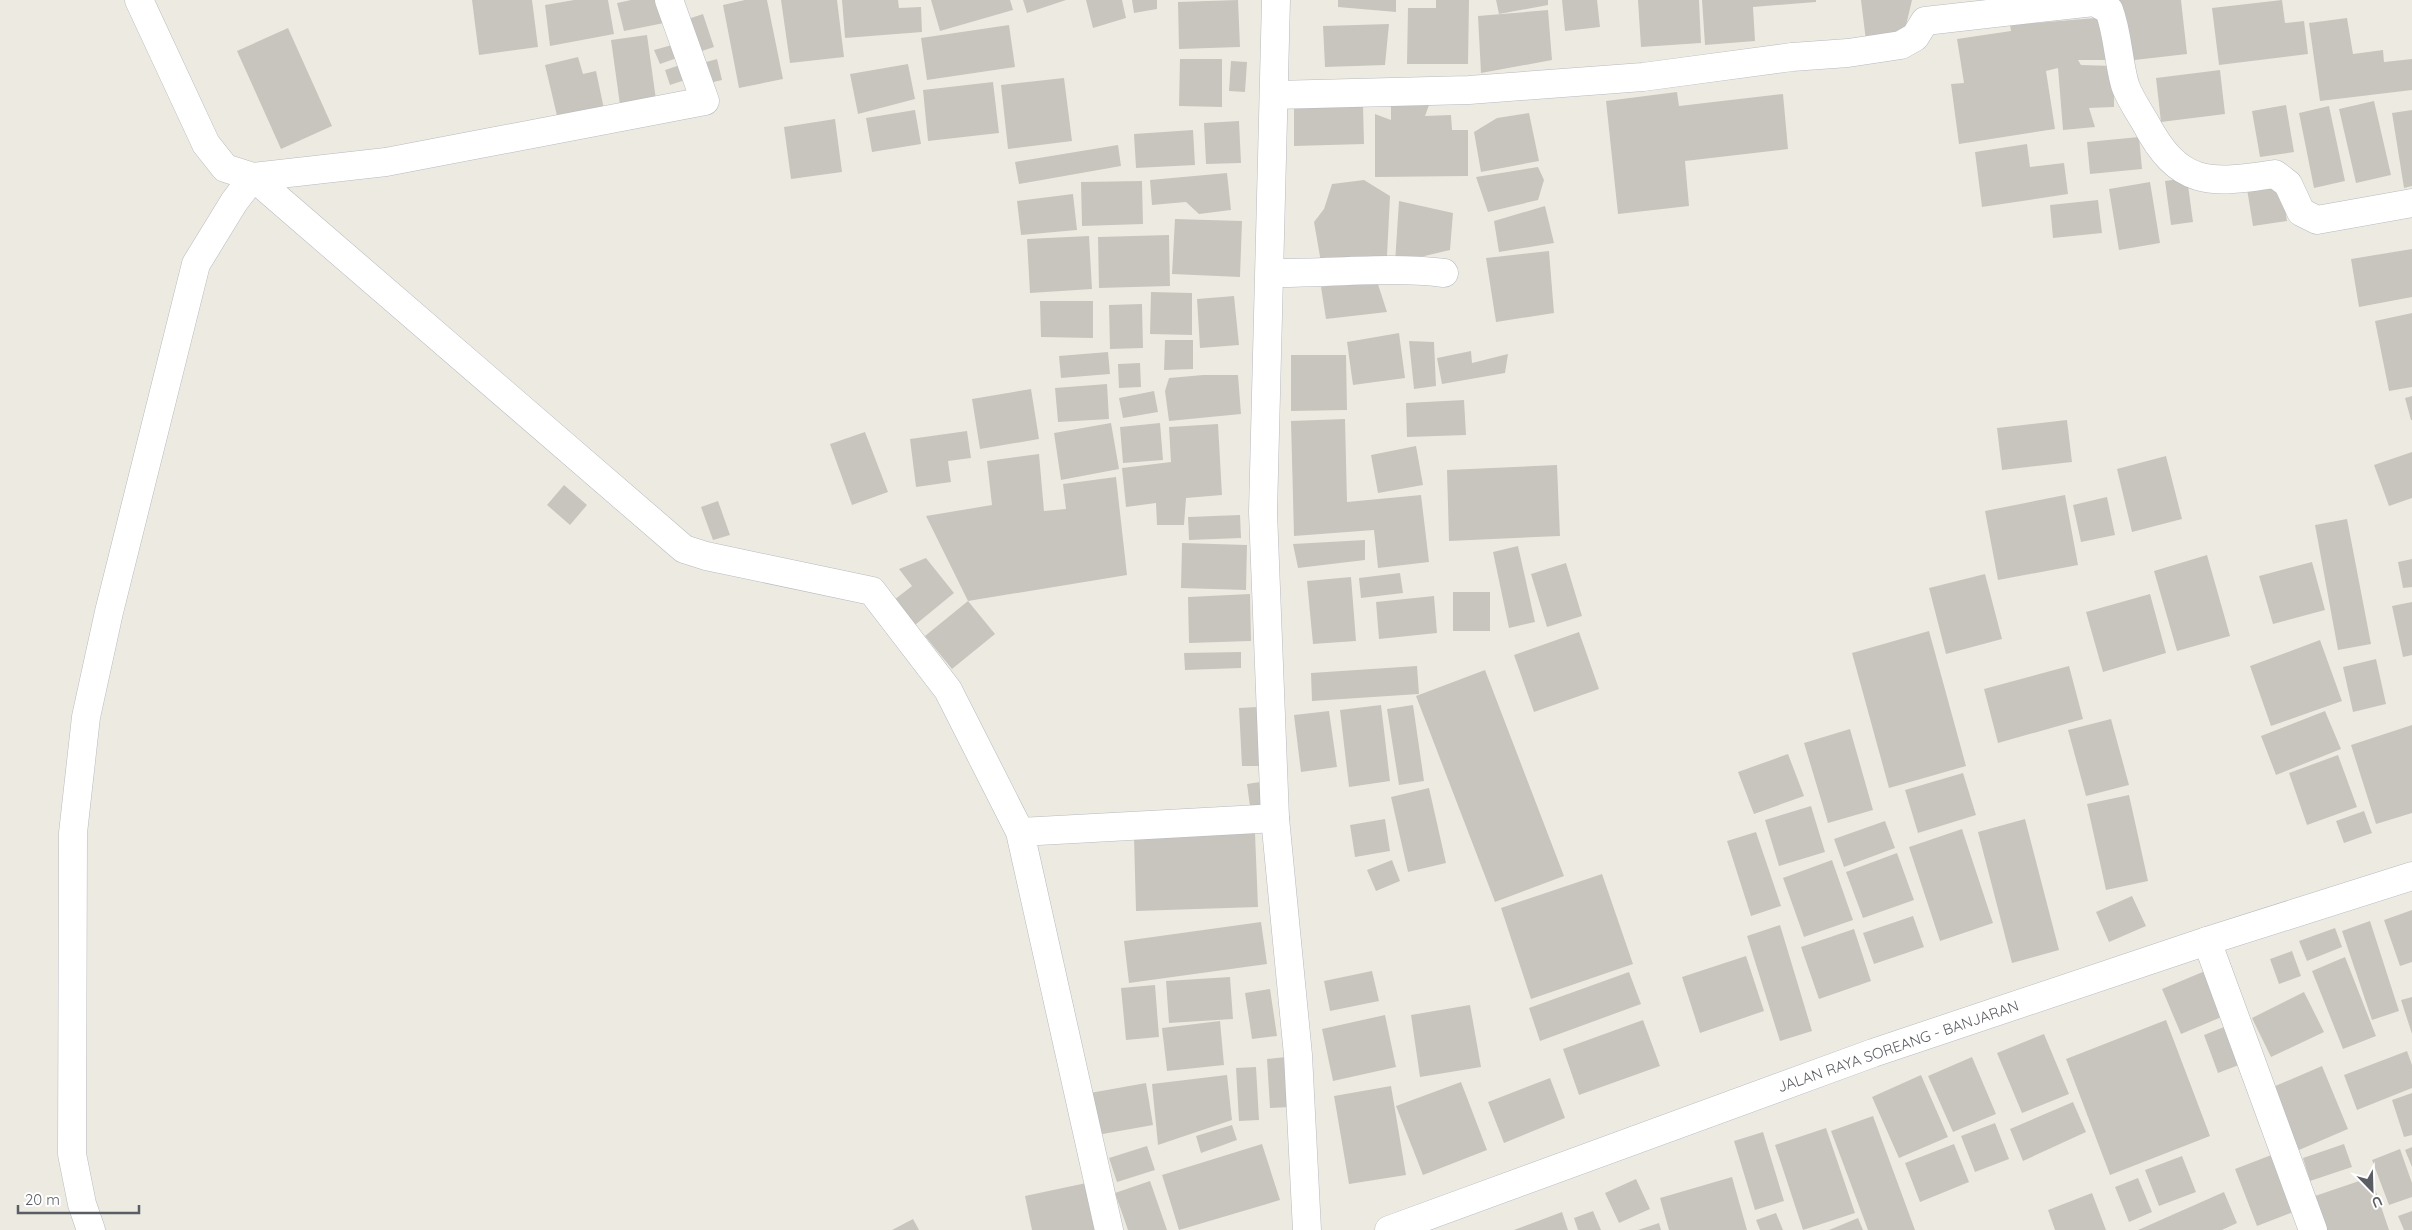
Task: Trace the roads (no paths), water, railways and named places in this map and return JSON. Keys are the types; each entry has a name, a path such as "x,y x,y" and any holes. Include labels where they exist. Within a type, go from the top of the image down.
{"street":[{"path":"140,0 206,144 225,168 253,177 684,549 706,556 872,591 948,690 1020,832 1109,1230"},
{"path":"91,1230 82,1204 72,1154 73,833 86,717 109,612 196,264 234,202 253,177 386,162 705,101 669,0"},
{"path":"1276,0 1263,512 1275,818 1298,1055 1307,1230"},
{"path":"1275,95 1469,90 1643,77 1792,57 1848,53 1901,45 1915,37 1924,11 2094,2 2109,10 2116,28 2125,86 2153,138 2170,162 2197,176 2222,180 2275,174 2288,184 2301,212 2317,220 2412,203"},
{"path":"1270,273 1312,274 1414,270 1444,273"},
{"path":"1020,832 1275,818"},
{"name":"JALAN RAYA SOREANG - BANJARAN","path":"1389,1230 1873,1053 2207,941 2412,876"},
{"path":"2207,941 2313,1230"}]}
